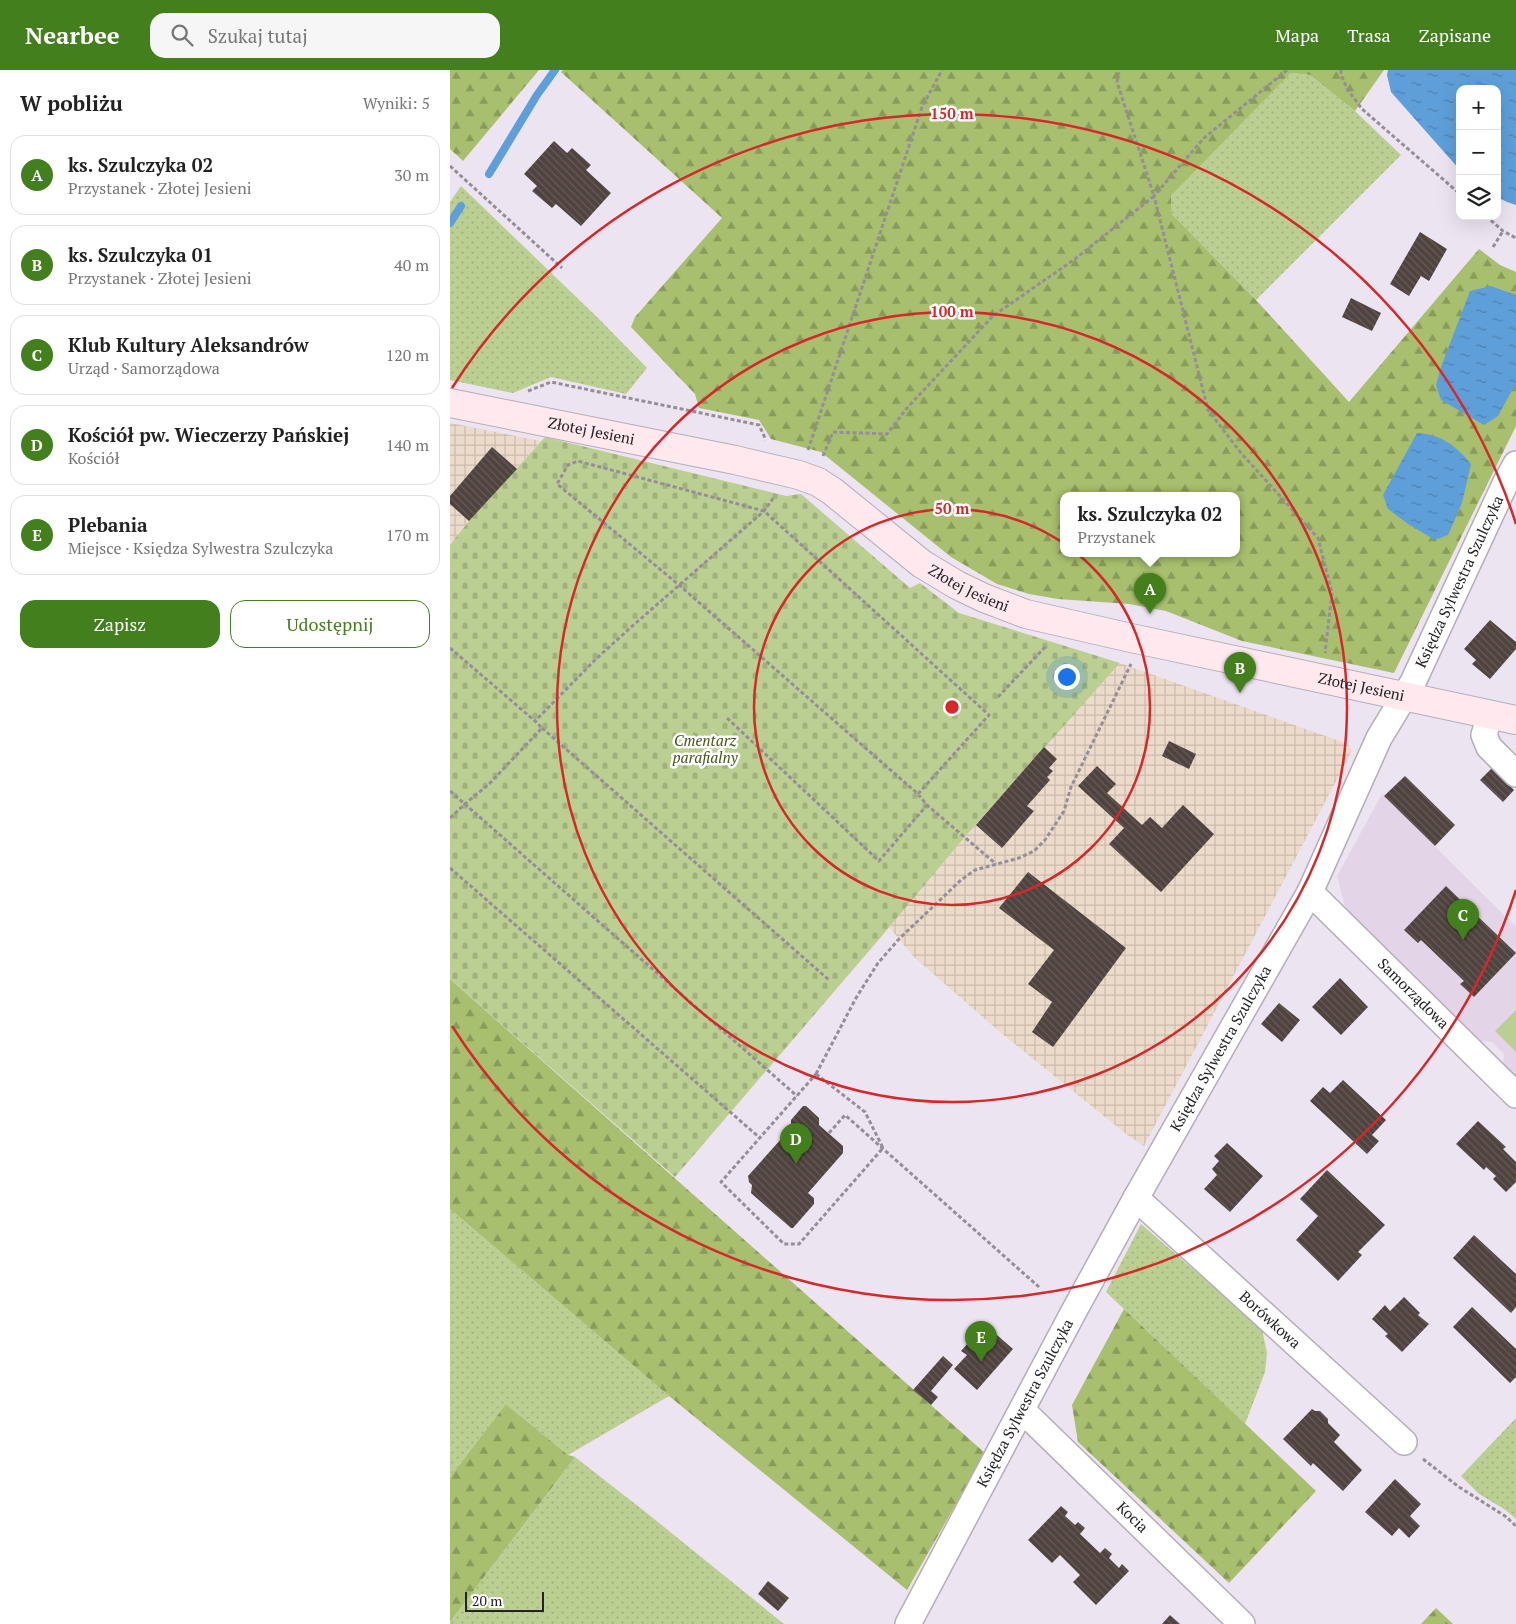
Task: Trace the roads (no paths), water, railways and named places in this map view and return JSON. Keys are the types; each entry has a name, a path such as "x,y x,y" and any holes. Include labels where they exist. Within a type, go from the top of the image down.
{"street":[{"name":"Złotej Jesieni","path":"450,403 735,460 802,466 818,482 832,491 922,564 957,585 984,598 1026,614 1229,660 1503,717"},
{"name":"Księdza Sylwestra Szulczyka","path":"908,1624 1073,1312 1310,892 1379,738 1406,696 1513,479"},
{"path":"1503,717 1484,735 1489,747 1516,774"},
{"name":"Samorządowa","path":"1310,892 1516,1095"},
{"name":"Borówkowa","path":"1136,1198 1404,1442"},
{"name":"Kocia","path":"1022,1410 1242,1624"}],"water":[{"path":"1388,70 1516,70 1516,205 1501,199 1501,85 1456,85 1456,165 1391,92 1387,75"},
{"path":"1491,286 1516,295 1516,383 1498,416 1484,425 1441,400 1436,385 1470,291"},
{"path":"1417,433 1433,436 1447,442 1471,464 1462,503 1448,535 1435,540 1408,524 1388,509 1383,495"}],"waterway":[{"path":"489,174 537,95 555,70"},
{"path":"450,223 461,206"}],"place":[{"name":"ks. Szulczyka 02","path":"1150,614"},
{"name":"ks. Szulczyka 01","path":"1240,693"},
{"name":"Klub Kultury Aleksandrów","path":"1463,940"},
{"name":"Kościół pw. Wieczerzy Pańskiej","path":"796,1164"},
{"name":"Plebania","path":"981,1362"}],"park label":[{"name":"Cmentarz parafialny","path":"705,750"}]}
